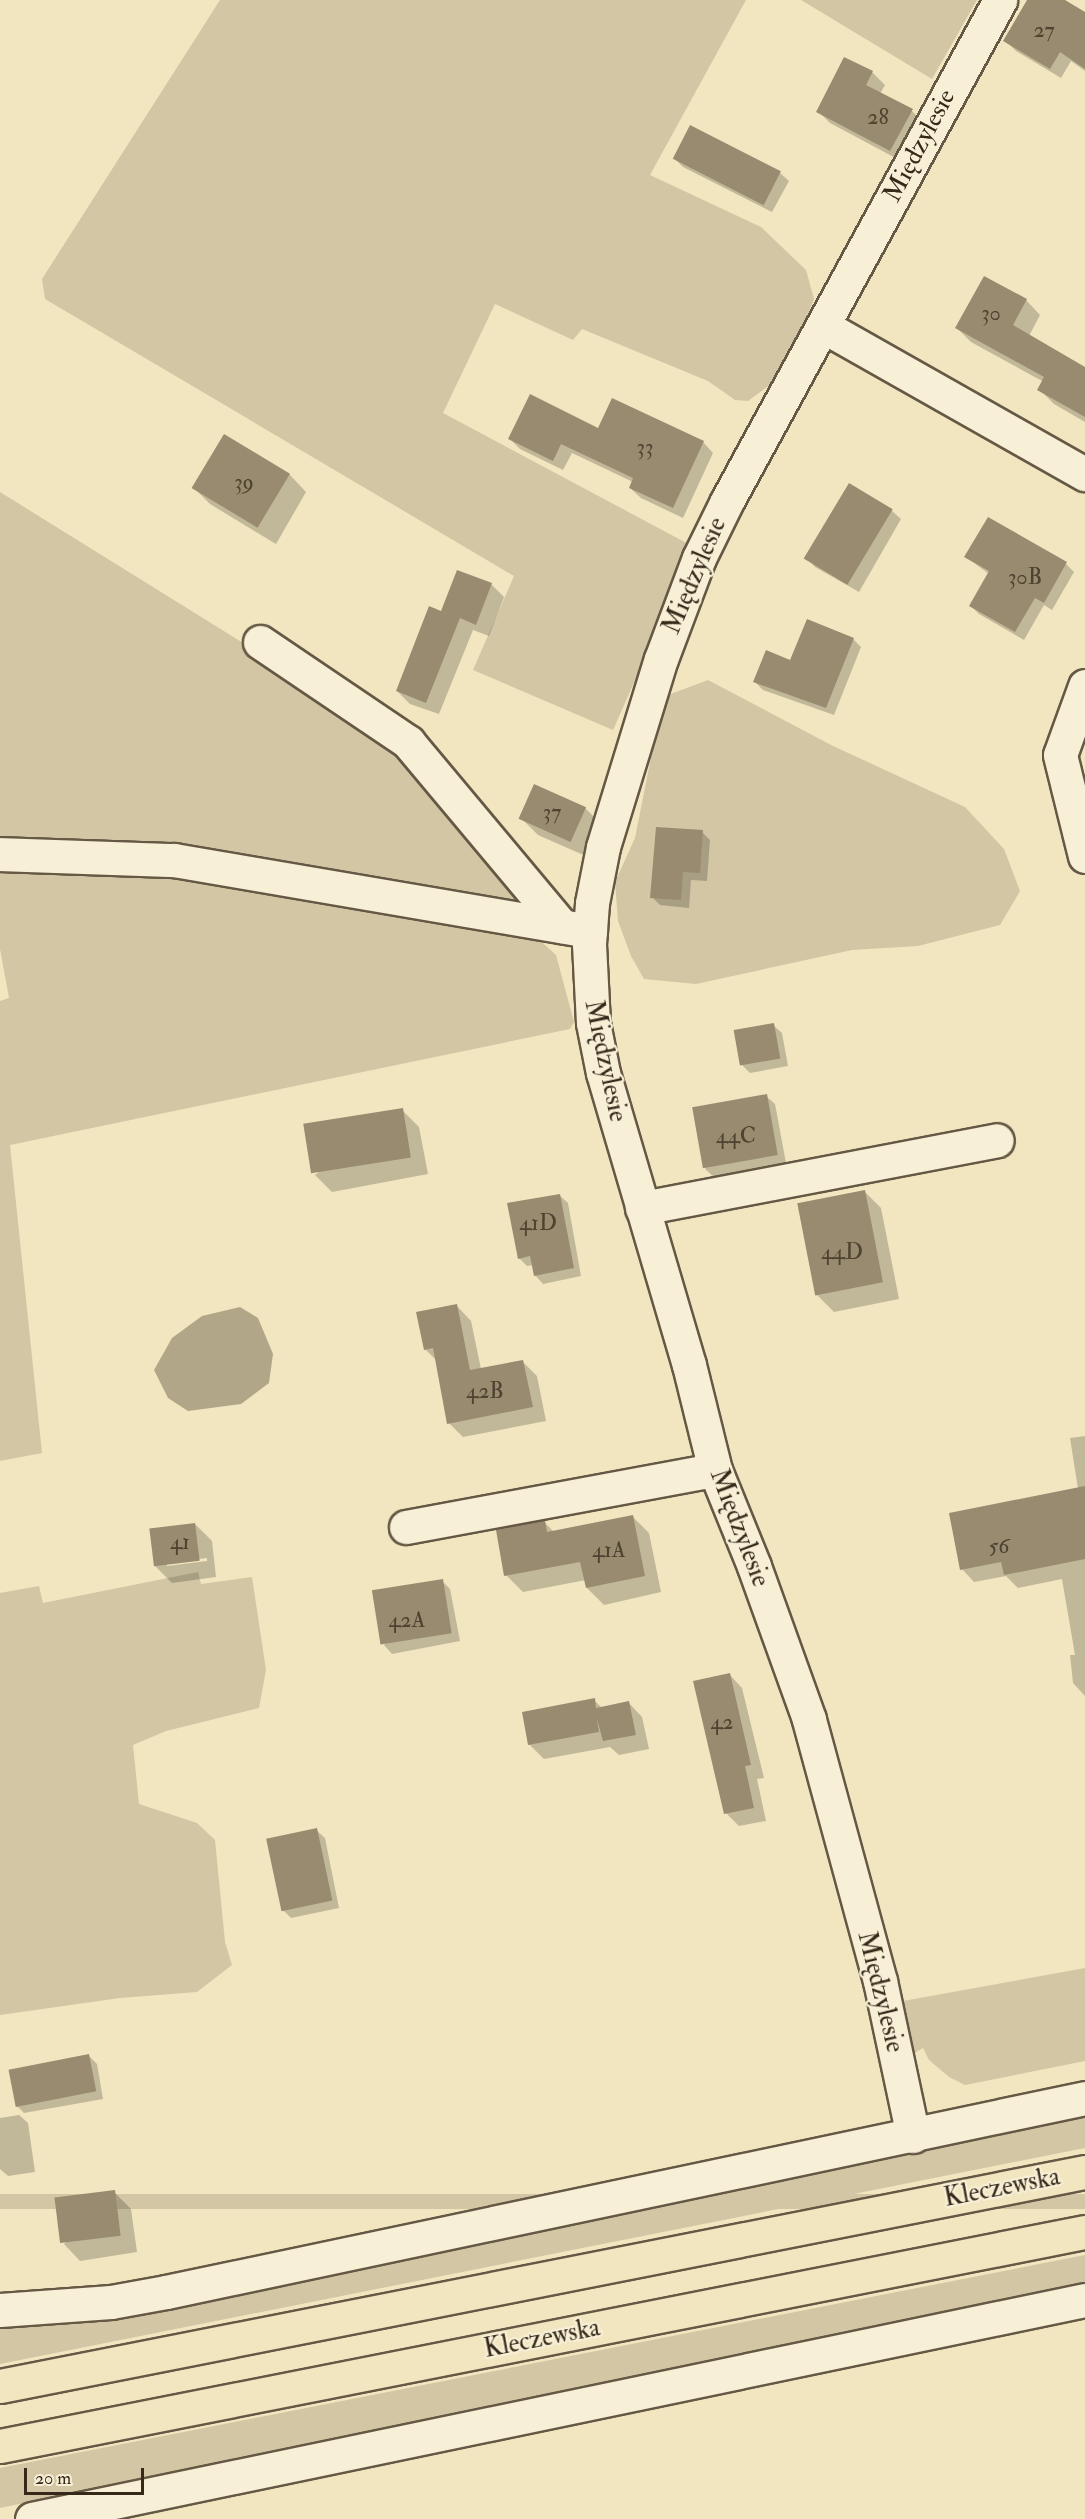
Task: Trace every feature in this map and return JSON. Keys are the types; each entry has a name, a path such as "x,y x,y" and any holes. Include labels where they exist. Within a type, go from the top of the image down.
{"main road":[{"name":"Kleczewska","path":"0,2386 1085,2172"},
{"name":"Kleczewska","path":"0,2446 1085,2232"}],"street":[{"name":"Międzylesie","path":"913,2136 879,1981 809,1719 754,1566 715,1470 689,1365 603,1073 595,1033 590,987 576,929 592,903 603,847 644,711 699,558 727,501 1000,0"},
{"path":"823,326 1085,474"},
{"path":"260,642 408,742 576,929"},
{"path":"1085,686 1060,755 1085,856"},
{"path":"0,854 174,860 576,929"},
{"path":"642,1208 997,1140"},
{"path":"406,1527 715,1470"},
{"path":"0,2310 111,2302 166,2292 1085,2098"},
{"path":"33,2519 68,2515 1085,2300"}],"shaded area":[{"path":"220,0 746,0 650,175 761,227 806,270 814,299 795,347 775,381 748,401 735,400 708,381 582,329 573,340 495,304 443,413 694,547 613,730 473,670 514,576 45,299 42,279"},
{"path":"801,0 977,0 932,79"},
{"path":"0,492 256,651 379,732 458,821 515,899 529,913 535,936 556,955 574,1022 570,1029 10,1145 42,1453 0,1461 0,1001 9,998 0,949"},
{"path":"708,680 831,745 965,807 1004,849 1020,891 1000,925 918,946 852,950 696,984 644,979 631,956 618,921 615,882 635,838 663,697"},
{"path":"240,1307 258,1318 273,1354 269,1383 241,1404 188,1411 168,1398 154,1370 172,1338 202,1316"},
{"path":"198,1572 201,1584 252,1577 266,1670 259,1708 166,1731 133,1745 139,1804 197,1823 215,1840 225,1942 232,1965 197,1992 120,1998 0,2015 0,1593 39,1586 43,1603"},
{"path":"1085,1968 1085,2061 965,2085 949,2077 929,2060 923,2048 913,2054 903,2001"},
{"path":"1085,2115 1085,2148 0,2364 0,2326 60,2325 151,2313"},
{"path":"0,2194 1085,2194 1085,2209 0,2209"},
{"path":"1085,2255 1085,2283 0,2508 0,2468"}],"building":[{"path":"1027,0 1065,0 1085,12 1085,69 1060,52 1050,69 1003,41"},
{"path":"844,57 873,71 866,85 913,109 890,151 816,112"},
{"path":"690,125 781,171 764,205 673,159"},
{"path":"984,276 1027,299 1013,325 1085,367 1085,417 1037,390 1044,377 955,328"},
{"path":"530,394 598,428 612,398 704,441 673,508 629,488 633,478 561,444 553,461 508,439"},
{"path":"224,434 290,474 258,528 192,488"},
{"path":"849,483 893,509 847,585 804,558"},
{"path":"988,517 1067,562 1044,603 1035,598 1015,632 969,606 989,571 964,557"},
{"path":"457,570 492,583 476,625 460,618 426,703 396,691 429,606 448,614 441,611"},
{"path":"807,619 854,638 826,708 753,682 766,650 790,660"},
{"path":"534,784 586,807 571,842 519,819"},
{"path":"656,827 703,830 700,873 683,872 681,900 650,898"},
{"path":"774,1023 780,1058 740,1066 734,1030"},
{"path":"767,1094 778,1155 703,1168 692,1107"},
{"path":"403,1108 411,1157 311,1173 303,1124"},
{"path":"865,1190 883,1282 815,1295 797,1203"},
{"path":"560,1194 574,1268 534,1276 530,1256 518,1259 507,1203"},
{"path":"457,1304 470,1370 523,1360 533,1407 447,1424 433,1348 424,1350 416,1312"},
{"path":"1085,1486 1085,1559 1004,1575 1001,1562 960,1570 949,1513"},
{"path":"633,1515 645,1576 586,1588 580,1562 504,1576 496,1530 545,1520 547,1532"},
{"path":"195,1523 200,1561 154,1566 149,1529"},
{"path":"443,1579 452,1633 380,1645 372,1590"},
{"path":"730,1673 751,1765 745,1766 754,1808 724,1814 693,1681"},
{"path":"595,1698 596,1708 629,1701 636,1735 603,1741 597,1719 599,1732 528,1745 522,1712"},
{"path":"317,1828 332,1900 282,1911 266,1839"},
{"path":"89,2054 96,2091 16,2107 9,2070"},
{"path":"115,2190 121,2236 60,2243 54,2197"}]}
